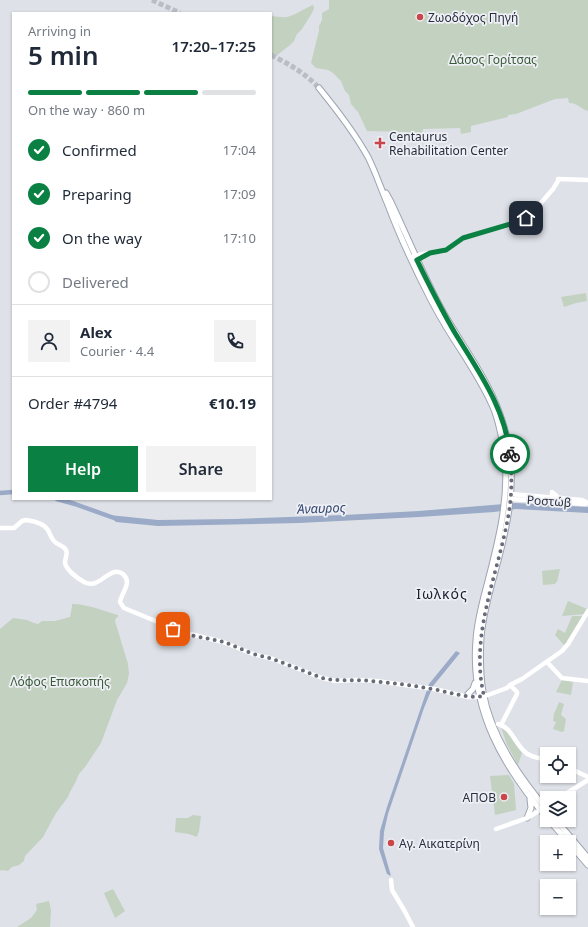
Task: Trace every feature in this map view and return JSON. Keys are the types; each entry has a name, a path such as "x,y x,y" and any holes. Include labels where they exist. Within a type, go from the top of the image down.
{"main road":[{"path":"319,88 337,110 365,152 392,202 434,306 482,385 494,410 503,442 509,499"},
{"path":"414,258 442,310 484,380 497,406 505,431 509,449 511,470 509,499 483,625 480,659 481,695 486,721 496,743 512,772 530,796 540,805"},
{"path":"506,514 476,635 476,680 502,746 521,777 540,802"},
{"path":"468,694 474,688 476,680"},
{"path":"527,818 531,808 530,796"},
{"path":"555,827 561,835"},
{"path":"562,827 588,858"},
{"path":"576,852 588,865"}],"street":[{"path":"414,258 446,250 463,238 523,221 548,195 557,183 558,179 588,180"},
{"path":"509,499 550,498 582,500 588,503"},
{"name":"Ροστώβ","path":"509,499 588,503"},
{"path":"0,528 15,528 23,520 33,521 44,526 54,541 66,550 67,553 65,564 67,568 86,583 94,584 111,573 121,573 126,579 127,584 120,601 122,606 182,632 224,642 253,654 273,659 330,680 365,680 434,689 468,697 481,695 525,678 548,662 567,646 588,611"},
{"path":"548,662 562,678 588,681"},
{"path":"510,685 517,692 517,694 500,724 512,735 524,752 540,758"},
{"path":"458,694 481,695"},
{"path":"576,771 588,777"},
{"path":"570,791 588,780"},
{"path":"496,829 527,818 540,812"},
{"path":"391,880 392,890 413,927"}],"green space":[{"name":"Δάσος Γορίτσας","path":"329,0 588,0 588,111 569,103 568,98 555,99 516,114 508,115 508,117 471,126 471,132 461,134 460,128 423,129 422,133 410,134 404,132 367,131 358,112 351,104 349,95 345,91 341,81 328,70 316,68 311,63 319,26 322,20 322,13 329,9"},
{"path":"313,5 314,8 312,13 297,34 294,41 272,59 272,16 287,17"},
{"path":"586,293 587,301 564,307 561,297"},
{"path":"560,569 557,582 555,584 543,585 542,571"},
{"path":"568,601 587,609 585,614 562,616"},
{"name":"Λόφος Επισκοπής","path":"72,604 90,606 118,615 115,621 128,664 129,674 127,683 117,700 101,743 79,774 68,797 56,813 43,837 25,856 24,861 19,865 12,867 8,871 0,871 0,629 13,618 27,620 38,624 42,621 55,621 70,617"},
{"path":"572,616 584,616 565,646 555,635 558,629 565,633"},
{"path":"562,680 573,682 571,695 556,692"},
{"path":"559,702 564,704 561,715 566,719 564,731 562,732 553,729 556,722 553,721 554,714"},
{"path":"501,727 513,738 522,753 518,765 507,745"},
{"name":"ΑΠΟΒ","path":"509,775 514,784 516,810 495,815 490,776"},
{"path":"193,815 201,816 197,837 175,832 176,818 188,818"},
{"path":"113,889 125,911 115,918 104,893"},
{"path":"49,901 51,910 50,927 17,927 31,918 37,910 36,904"}],"water":[{"path":"516,503 588,507 588,513 516,509 419,517 299,523 158,526 116,522 109,515 158,520 235,519 419,511"},
{"path":"456,651 460,653 433,686 388,814 384,832 383,848 391,876 387,874 379,849 380,831 429,684"}],"waterway":[{"name":"Άναυρος","path":"0,493 12,492"},
{"name":"Άναυρος","path":"61,500 114,518"}],"tunnel":[{"path":"152,0 178,12"},
{"path":"272,56 296,69 319,88"}],"way so far":[{"path":"173,629 190,635 224,642 253,654 273,659 330,680 370,681 434,689 468,697 484,696 480,672 481,636 509,513 511,480 510,454"}],"place":[{"name":"Ζωοδόχος Πηγή","path":"420,17"},
{"name":"Centaurus Rehabilitation Center","path":"380,143"},
{"name":"ΑΠΟΒ","path":"504,797"},
{"name":"Αγ. Αικατερίνη","path":"391,843"}],"district":[{"name":"Ιωλκός","path":"442,593"}],"route":[{"path":"510,454 502,421 492,395 442,310 417,260 430,253 444,251 463,238 521,221 526,218"}]}
